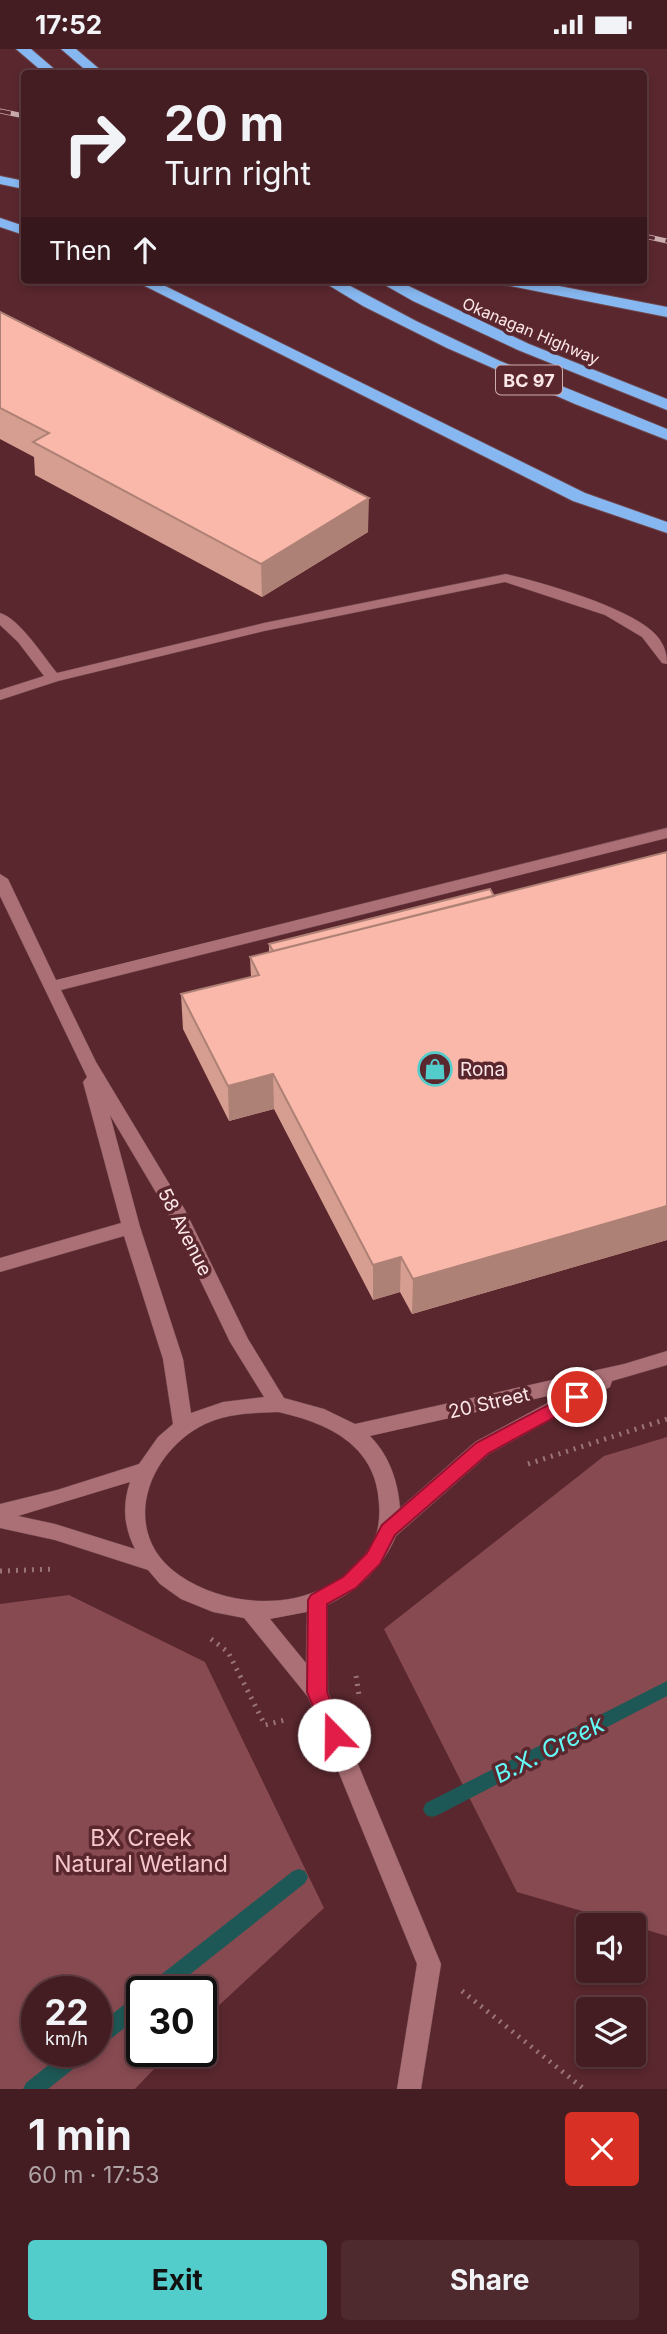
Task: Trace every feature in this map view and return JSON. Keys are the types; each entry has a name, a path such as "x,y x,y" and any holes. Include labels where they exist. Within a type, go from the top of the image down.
{"highway":[{"path":"23,49 48,70"},
{"path":"68,49 93,70"},
{"path":"0,180 21,184"},
{"path":"0,222 21,230"},
{"path":"149,284 579,496 667,528"},
{"name":"BC 97","path":"335,284 395,318 556,392 667,435"},
{"name":"Okanagan Highway","path":"392,284 454,317 592,377 667,405"},
{"path":"525,284 667,312"}],"street":[{"path":"0,695 52,678 264,627 506,578 610,612 647,634 667,660"},
{"path":"0,617 23,639 52,678"},
{"path":"51,987 667,833"},
{"name":"58 Avenue","path":"0,879 86,1062 176,1210 240,1342 278,1404"},
{"name":"58 Avenue","path":"86,1062 131,1227 173,1359 183,1427"},
{"path":"0,1265 131,1227"},
{"name":"20 Street","path":"354,1432 624,1371 667,1358"},
{"name":"20 Street","path":"388,1530 482,1448 624,1371"},
{"path":"278,1404 318,1413 354,1432 379,1461 387,1483 390,1495 388,1530 373,1559 350,1583 317,1600 285,1609 250,1610 212,1603 180,1587 155,1564 138,1534 135,1502 144,1470 160,1447 183,1427 212,1413 233,1408 278,1404"},
{"path":"0,1512 57,1499 144,1470"},
{"path":"0,1520 55,1532 155,1564"},
{"path":"317,1600 317,1692"},
{"path":"250,1610 317,1692 429,1964 409,2089"}],"path":[{"path":"429,1964 584,2089"}],"green space":[{"path":"667,1437 667,1936 646,1930 646,1913 589,1913 517,1892 384,1629 604,1456"},
{"name":"BX Creek Natural Wetland","path":"69,1595 205,1662 324,1908 217,2007 217,1976 126,1976 126,2067 156,2067 135,2089 0,2089 0,1604"}],"building":[{"path":"0,312 369,498 261,564 33,442 49,433 0,408"},
{"name":"Rona","path":"667,852 667,1206 413,1279 401,1257 373,1265 273,1074 228,1086 181,994 259,975 250,957"},
{"path":"490,889 494,896 273,951 269,944"}],"waterway":[{"name":"B.X. Creek","path":"432,1809 667,1688"},
{"name":"B.X. Creek","path":"174,1976 299,1877"},
{"name":"B.X. Creek","path":"112,2026 126,2015"},
{"name":"B.X. Creek","path":"33,2089 61,2067"}],"railway":[{"path":"0,111 21,115"},
{"path":"647,237 667,241"}],"place":[{"name":"Rona","path":"435,1069"}],"route":[{"path":"334,1735 317,1692 317,1600 350,1583 373,1559 388,1530 482,1448 577,1397"}]}
